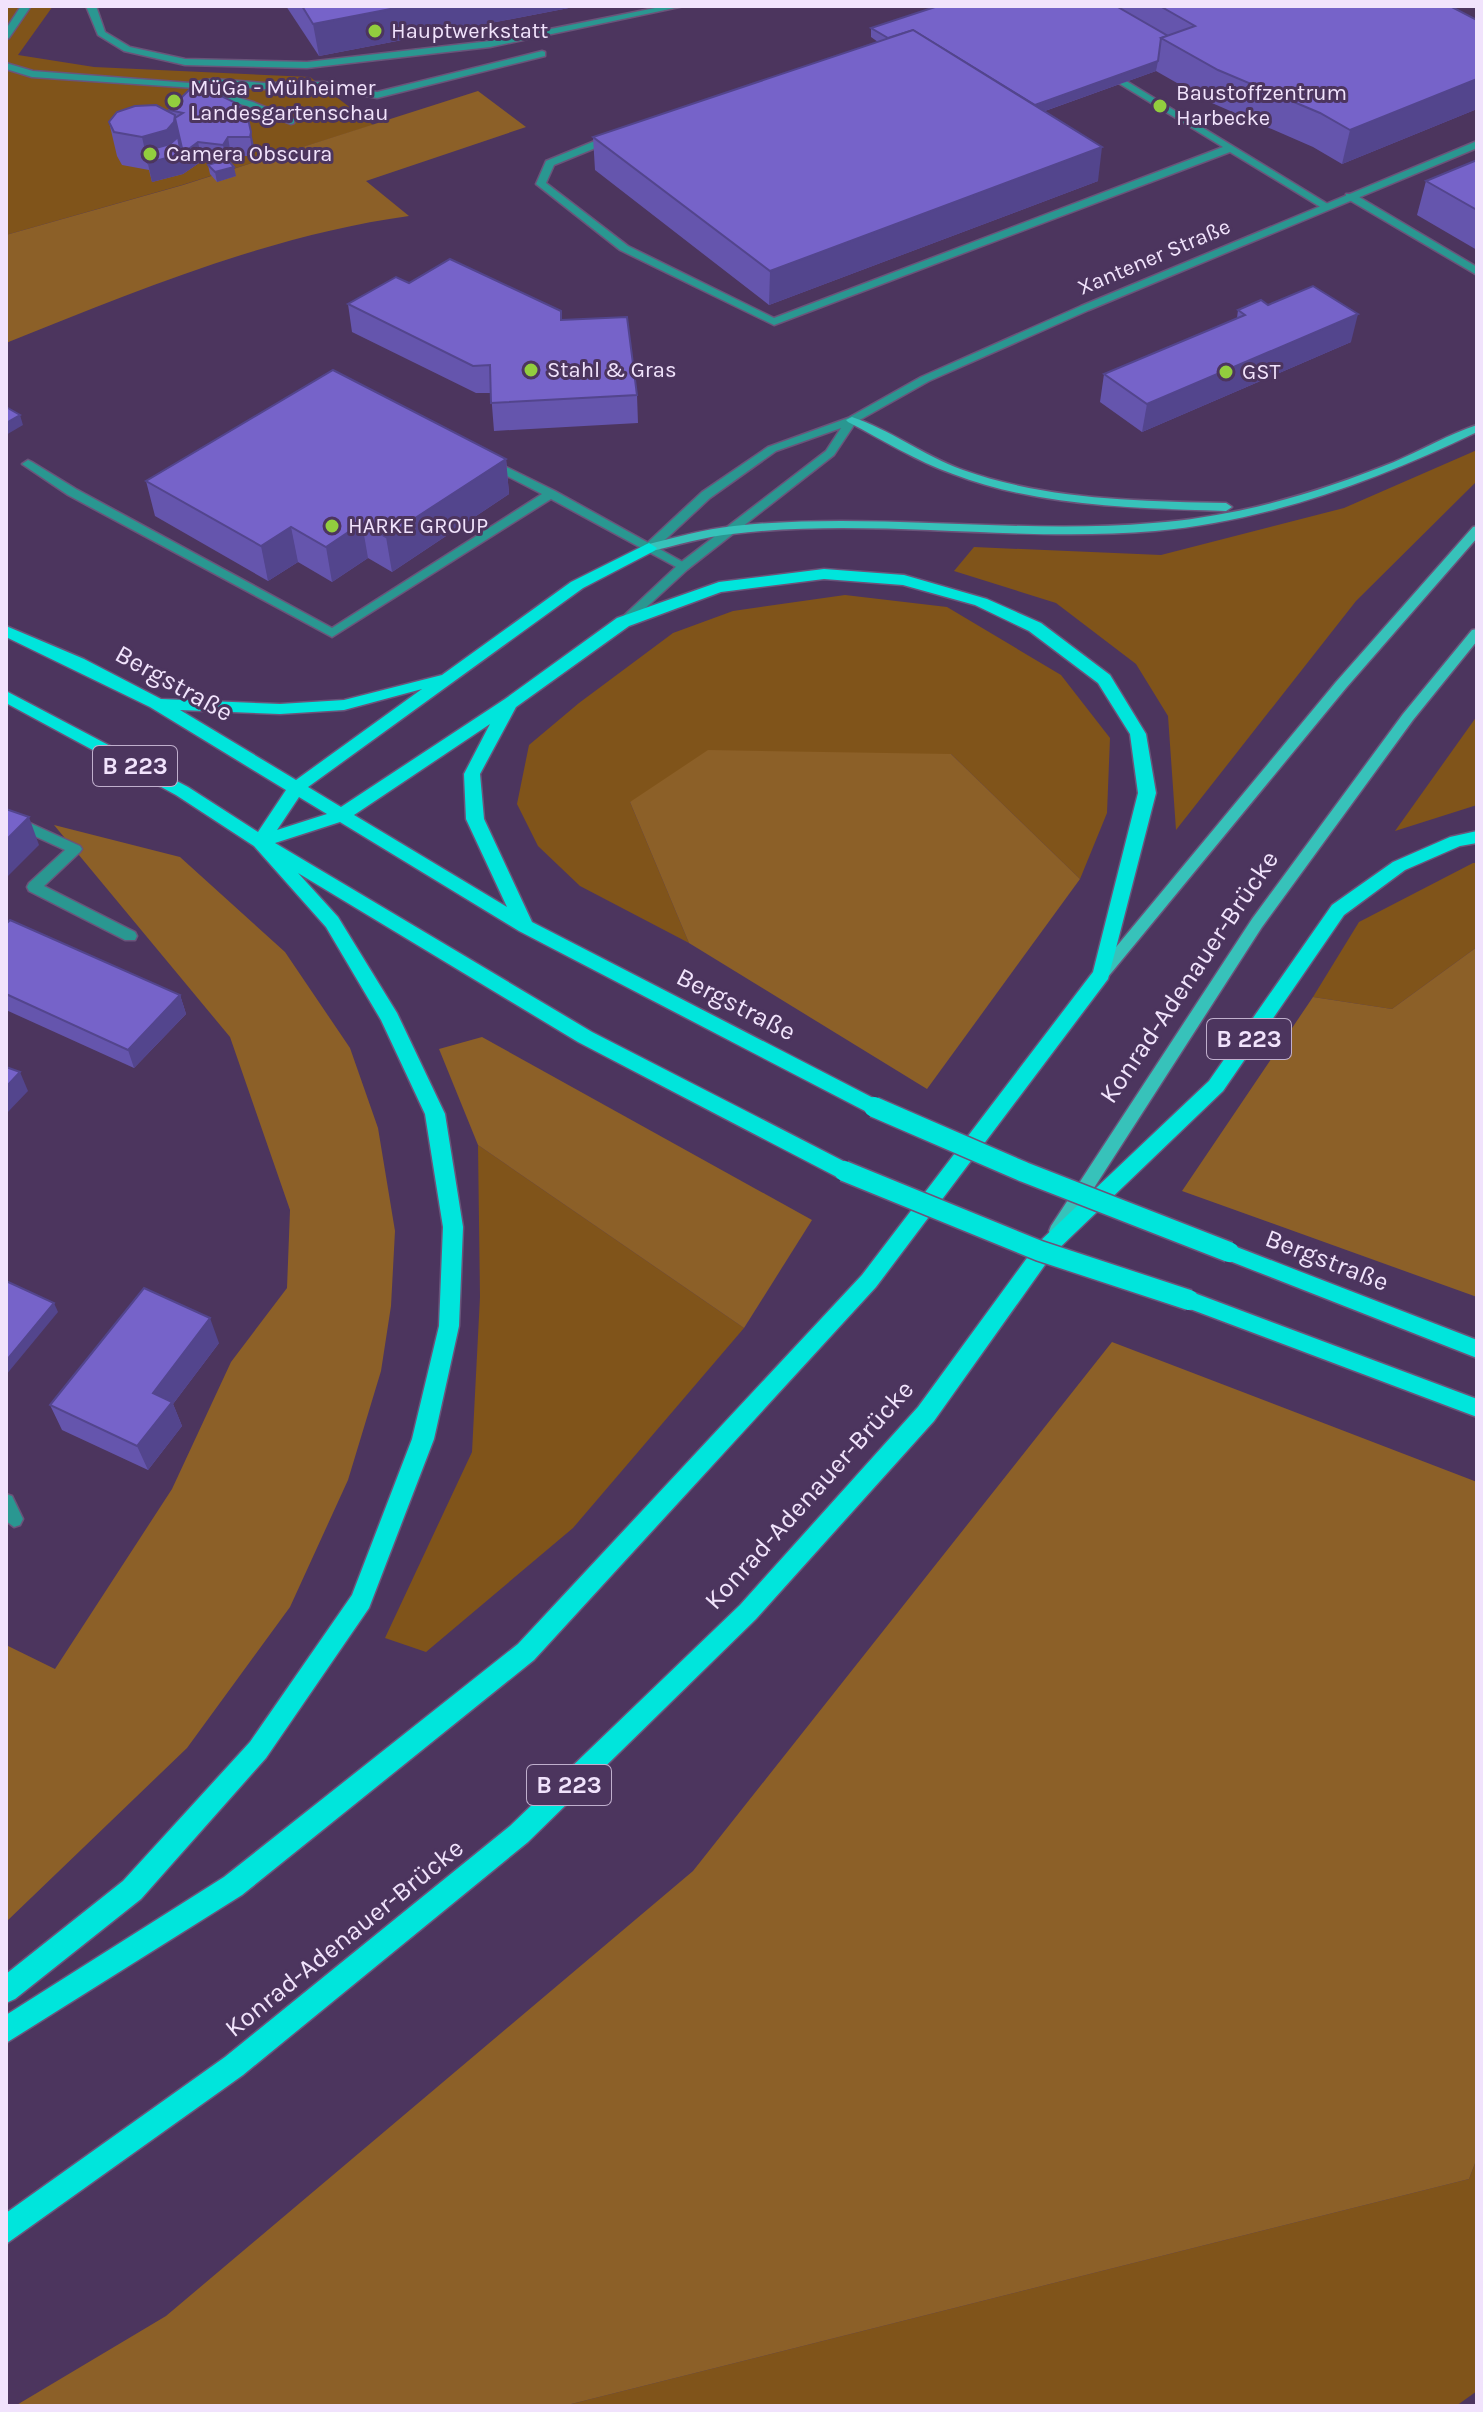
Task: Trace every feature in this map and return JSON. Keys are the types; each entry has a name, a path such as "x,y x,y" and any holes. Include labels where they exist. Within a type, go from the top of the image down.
{"main road":[{"path":"852,420 925,459 1001,484 1107,504 1263,508"},
{"path":"260,842 297,787 577,585 649,548 731,530 822,526 1036,531 1157,527 1263,508 1341,488 1421,456 1477,428"},
{"name":"Konrad-Adenauer-Brücke","path":"6,2030 233,1886 526,1652 869,1281 1102,974 1341,685 1477,530"},
{"path":"260,842 342,815 511,703 623,622 719,587 824,574 904,580 981,602 1035,627 1104,679 1138,734 1147,793 1102,974"},
{"name":"Bergstraße","path":"6,631 156,703 525,926 874,1107 1024,1172 1477,1349"},
{"name":"Konrad-Adenauer-Brücke","path":"6,2230 234,2066 519,1834 748,1612 926,1414 1045,1249 1257,923 1408,717 1477,633"},
{"path":"156,703 280,709 344,705 457,673"},
{"name":"B 223","path":"6,696 182,791 260,842"},
{"path":"511,703 472,774 475,819 525,926"},
{"name":"B 223","path":"1045,1249 1216,1086 1338,910 1399,866 1456,841 1477,837"},
{"path":"6,1990 132,1890 258,1750 361,1601 423,1439 449,1326 453,1227 435,1114 390,1018 332,922 260,842"},
{"path":"260,842 585,1037 844,1171 1040,1251 1189,1300 1477,1408"}],"street":[{"path":"6,36 26,6"},
{"path":"91,6 101,33 127,49 185,62 307,65 490,44 679,6"},
{"path":"190,86 213,82 264,86 324,85 377,95 542,54"},
{"path":"6,66 32,74 190,86 250,104 291,121"},
{"path":"1098,67 1326,206"},
{"path":"621,135 550,163 541,184 624,248 774,322 1231,148"},
{"name":"Xantener Straße","path":"649,548 706,495 772,449 852,420 925,379 1477,144"},
{"path":"1350,196 1477,272"},
{"name":"Xantener Straße","path":"623,622 684,566 830,453 852,420"},
{"path":"480,458 684,566"},
{"path":"28,464 72,492 332,633 551,494"},
{"path":"6,817 75,849 34,887 130,936"}],"shaded area":[{"name":"MüGa - Mülheimer Landesgartenschau","path":"6,6 53,6 18,55 94,67 310,77 373,125 182,185 6,235"},
{"path":"478,91 526,127 366,181 409,216 306,237 204,267 6,343 6,235 183,185"},
{"path":"1477,450 1477,481 1356,601 1176,830 1168,716 1136,664 1056,603 954,571 974,547 1161,555 1344,508"},
{"path":"845,595 947,607 1061,675 1110,738 1107,813 1080,879 951,754 630,802 689,943 580,886 538,846 517,804 529,745 579,703 673,633 733,611"},
{"path":"1477,716 1477,805 1395,831"},
{"path":"708,750 951,754 1080,879 927,1089 689,943 630,802"},
{"path":"54,825 180,857 285,952 350,1048 378,1128 395,1231 391,1306 381,1371 348,1480 290,1607 187,1748 6,1922 6,1645 55,1669 172,1489 231,1362 287,1288 290,1210 230,1037"},
{"path":"1477,863 1477,947 1392,1009 1313,997 1359,922"},
{"path":"1477,947 1477,1297 1182,1191 1313,997 1392,1009"},
{"path":"482,1037 812,1220 744,1328 478,1145 439,1049"},
{"path":"478,1145 744,1328 573,1528 426,1652 385,1638 472,1452 480,1297"},
{"path":"1112,1342 1477,1482 1477,2158 1469,2179 563,2406 15,2406 166,2316 693,1871"},
{"path":"1477,2158 1477,2391 1456,2406 563,2406 1469,2179"}],"building":[{"path":"302,6 406,6 313,24"},
{"path":"938,6 1116,6 1168,36 1161,38 1158,61 1035,105 913,30 888,38 871,28"},
{"path":"1160,6 1450,6 1477,20 1477,79 1350,130 1320,113 1218,70 1161,38 1195,26"},
{"path":"913,30 1102,147 770,271 593,137"},
{"path":"192,87 211,91 240,105 247,114 250,137 228,137 223,145 198,142 182,154 175,118 183,113 169,110"},
{"path":"156,105 175,115 174,122 167,130 142,137 114,132 109,122 117,112 135,106"},
{"path":"178,137 181,154 148,163 145,151 170,144"},
{"path":"227,159 234,167 215,172 208,165"},
{"path":"1477,160 1477,210 1426,181"},
{"name":"Stahl & Gras","path":"450,259 561,311 561,320 627,317 637,395 491,403 490,365 473,366 348,304 396,277 409,283"},
{"path":"1313,286 1358,314 1147,404 1104,374 1245,315 1238,310 1261,300 1268,305"},
{"path":"333,370 506,459 386,537 362,523 326,547 291,527 261,546 146,481"},
{"path":"6,407 20,415 6,423"},
{"path":"6,809 29,817 6,840"},
{"path":"10,920 180,995 128,1050 6,994 6,924"},
{"path":"6,1067 20,1072 6,1087"},
{"path":"6,1281 54,1303 6,1361"},
{"path":"144,1288 210,1318 153,1393 172,1402 137,1446 50,1405"}],"place":[{"name":"Hauptwerkstatt","path":"375,31"},
{"name":"MüGa - Mülheimer Landesgartenschau","path":"174,101"},
{"name":"Baustoffzentrum Harbecke","path":"1160,106"},
{"name":"Camera Obscura","path":"150,154"},
{"name":"Stahl & Gras","path":"531,370"},
{"name":"GST","path":"1226,372"},
{"name":"HARKE GROUP","path":"332,526"}]}
